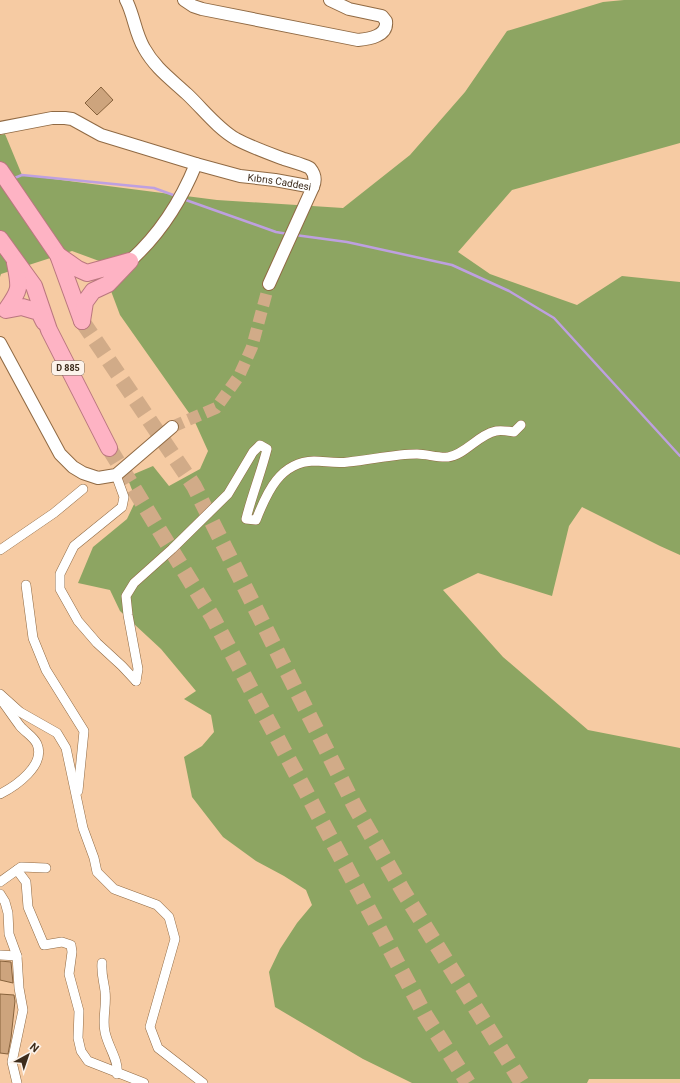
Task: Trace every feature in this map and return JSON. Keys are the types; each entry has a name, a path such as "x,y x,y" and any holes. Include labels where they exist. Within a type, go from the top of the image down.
{"highway":[{"path":"0,170 58,255 82,321 85,302 93,290 108,284 130,261"},
{"name":"D 885","path":"0,239 34,286 49,330 110,448"},
{"path":"58,255 78,269 87,273 130,261"},
{"path":"3,311 14,299 19,284 14,258"},
{"path":"3,311 22,307 39,312 49,330"}],"street":[{"name":"Kıbrıs Caddesi","path":"0,128 52,118 72,119 101,135 196,164 240,176 275,180 311,191 315,183 314,175 310,168 246,144 228,134 164,74 143,48 126,0"},
{"path":"184,0 193,6 202,9 358,40 373,38 379,35 386,28 386,21 382,16 349,9 330,0"},
{"path":"130,261 144,249 158,232 178,202 196,164"},
{"path":"269,284 311,191"},
{"path":"0,344 60,454 73,467 83,473 98,478 116,475 172,427"},
{"path":"116,475 124,497 122,507 74,546 60,574 60,589 78,620 97,643 136,681 138,669 126,596 134,583 172,549 228,494 253,452 260,445 267,449 262,473 250,501 246,519 256,520 264,499 278,479 292,466 313,461 343,463 390,455 418,454 448,457 462,452 478,440 496,431 514,432 521,425"},
{"path":"0,550 54,513 83,489"},
{"path":"26,585 33,638 46,670 84,731 77,803"},
{"path":"0,694 20,712 57,733 66,748 83,828 94,858 97,872 114,889 157,905 169,917 174,938 150,1027 158,1048 203,1083"},
{"path":"0,698 36,743 39,753 36,762 28,775 10,789 0,794"},
{"path":"0,882 21,867 46,868"},
{"path":"17,870 26,882 28,907 44,945 62,942 71,945 72,952 69,974 79,1011 78,1038 80,1051 88,1062 144,1083"},
{"path":"0,894 5,902 8,912 9,934 17,956 19,988 23,1010 12,1062 16,1083"},
{"path":"0,955 17,956"},
{"path":"102,964 101,973 105,992 105,1032 110,1049 118,1066 117,1074"}],"green space":[{"path":"624,0 680,0 680,143 512,190 458,252 490,274 577,305 622,276 680,282 680,555 582,507 569,526 552,596 478,573 443,590 503,657 588,730 680,748 680,1079 589,1079 587,1083 412,1083 363,1059 275,1007 269,972 280,949 297,923 312,905 306,890 256,861 223,837 192,797 184,757 202,746 214,732 211,715 184,699 196,691 161,649 120,611 110,590 78,583 93,547 127,519 136,500 127,477 153,466 169,486 200,469 208,451 194,420 120,315 111,291 110,265 72,251 1,274 0,277 0,135 5,134 22,175 217,200 343,208 410,155 465,92 507,31 603,2"}],"building":[{"path":"101,87 113,100 97,115 85,103"},
{"path":"0,961 11,962 13,983 0,980"},
{"path":"0,994 14,995 15,1001 8,1054 0,1053"}],"waterway":[{"path":"12,179 22,175 154,188 176,196"},
{"path":"183,199 276,232 288,234"},
{"path":"295,235 347,242 452,265 509,291 554,318 680,456"}],"tunnel":[{"path":"172,427 216,408 239,376 252,347 269,284"},
{"path":"82,321 194,486 354,805 403,891 522,1083"},
{"path":"109,448 213,618 425,1015 468,1083"}]}
